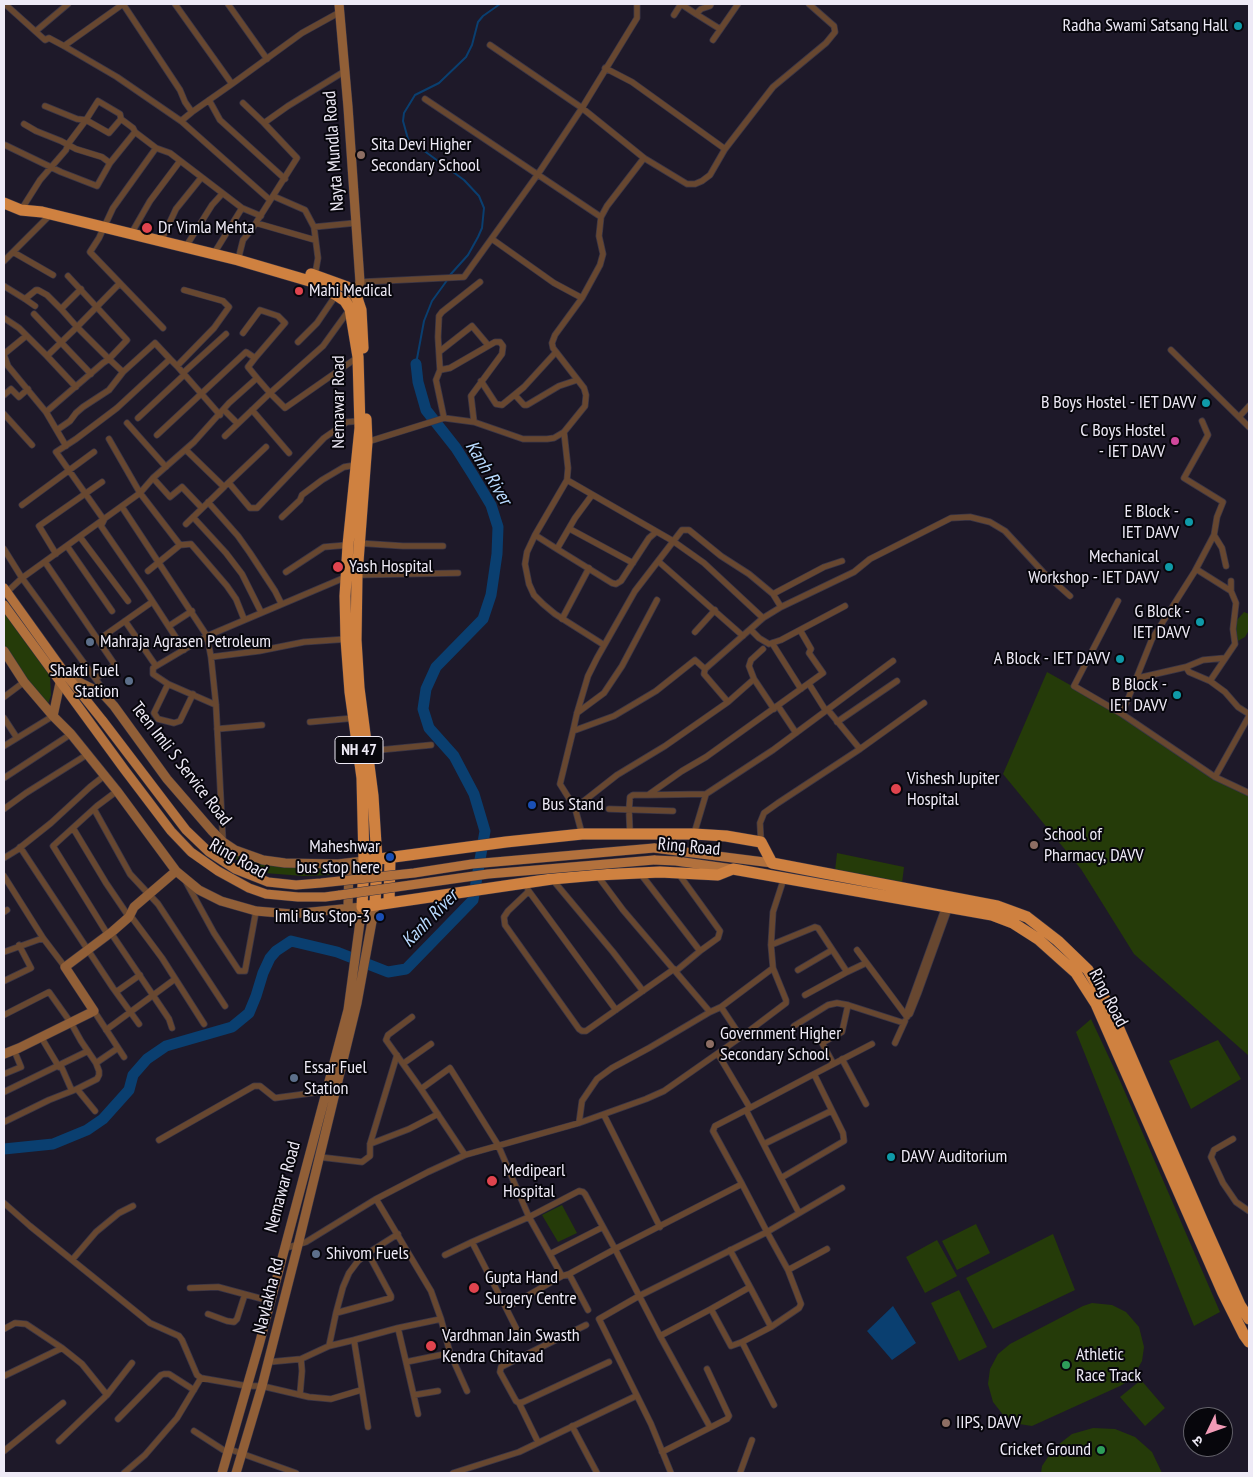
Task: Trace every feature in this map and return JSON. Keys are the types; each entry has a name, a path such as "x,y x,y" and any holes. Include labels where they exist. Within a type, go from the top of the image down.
{"highway":[{"path":"4,198 22,208 104,225 314,278 347,288 356,295 361,310 363,444 360,542 352,576"},
{"path":"4,203 104,225"},
{"path":"314,278 345,301 350,309"},
{"name":"Nemawar Road","path":"350,309 358,357 359,421 363,444 356,465 348,545 352,576 345,596 359,688 359,725 377,860 375,905"},
{"name":"Nemawar Road","path":"351,639 350,692 359,725 369,751 362,907"},
{"path":"364,861 582,834 694,834 761,842 772,863"},
{"path":"389,902 390,858"},
{"name":"Ring Road","path":"772,863 997,906 1027,918 1058,941 1088,970 1109,1006 1240,1305 1249,1319"},
{"path":"362,907 500,886 528,887 552,879 677,872 718,876 733,869"},
{"name":"Ring Road","path":"733,869 992,915 1013,923 1038,939 1076,973 1096,1004 1223,1294 1249,1342"}],"main road":[{"name":"Nayta Mundla Road","path":"339,8 360,282 350,309"},
{"name":"Ring Road","path":"5,590 67,676 186,830 209,852 236,870 268,882 296,885 321,883 414,873 472,864 654,848 772,863"},
{"name":"Ring Road","path":"4,605 60,683 172,831 191,852 225,875 249,888 266,894 325,897 488,874 654,860 733,869"},
{"path":"4,651 24,682 88,754 184,880 221,902 256,911 292,914 362,907"},
{"name":"Teen Imli S Service Road","path":"67,676 102,694 114,706 167,778 212,831 235,850 262,860 307,864 364,861"},
{"path":"53,716 60,683"},
{"path":"348,908 349,863"},
{"path":"4,1054 94,1011 65,967 110,934 130,916 134,907 176,871"},
{"name":"Navlakha Rd","path":"236,1473 269,1362 298,1245 362,980 375,905"},
{"name":"Nemawar Road","path":"222,1473 286,1248 348,1010 362,907"}],"street":[{"path":"4,4 45,40 49,38 117,77 181,121 272,198 305,210 314,227 318,258 314,278"},
{"path":"64,46 123,4 180,90 192,112"},
{"path":"175,4 232,84"},
{"path":"228,4 267,59"},
{"path":"360,282 464,276 538,174 582,108 637,18 637,4"},
{"path":"674,15 681,4 720,29"},
{"path":"696,14 711,4"},
{"path":"714,40 738,4"},
{"path":"490,45 582,108 644,158 687,184 695,184 710,175 725,149 773,88 826,43 835,32 834,26 809,4"},
{"path":"36,31 65,5"},
{"path":"181,121 339,8"},
{"path":"605,68 632,82 725,149"},
{"path":"264,123 345,71"},
{"path":"425,99 601,217"},
{"path":"209,100 220,120 285,179"},
{"path":"22,208 40,180 66,150 68,144 98,101 120,114 121,119 156,148 170,154 242,208 261,216"},
{"path":"238,258 243,240 261,216 297,158 243,103"},
{"path":"45,106 77,119 86,120 109,133 121,119"},
{"path":"24,124 76,149 102,157 110,163"},
{"path":"5,145 61,172 97,186 110,163 135,132"},
{"path":"156,148 113,208 100,238 90,252 163,328"},
{"path":"363,444 426,422 444,418 474,422 523,439 559,435 585,406 586,395 584,388 553,348 552,342 582,298 600,265 603,254 599,236 601,217 607,206 644,158"},
{"path":"132,232 150,201 180,161"},
{"path":"161,239 176,209 201,178"},
{"path":"186,246 212,205 222,194"},
{"path":"214,252 242,208"},
{"path":"4,261 51,214"},
{"path":"256,223 315,240"},
{"path":"314,227 356,223"},
{"path":"492,239 554,283 582,298"},
{"path":"13,252 53,275"},
{"path":"46,412 109,359 127,340 68,276"},
{"path":"444,418 436,380 440,370 439,316 480,282"},
{"path":"47,356 119,284"},
{"path":"4,286 35,306"},
{"path":"61,309 81,289"},
{"path":"25,299 36,290 47,295 123,372"},
{"path":"178,366 214,328 229,307 223,301 184,290"},
{"path":"298,342 317,323 336,294"},
{"path":"225,436 323,346 350,309"},
{"path":"242,332 260,310 278,316 285,323 248,367 285,408 358,357"},
{"path":"34,314 91,374"},
{"path":"4,318 19,328 76,387"},
{"path":"440,352 472,326 488,345"},
{"path":"138,418 226,334"},
{"path":"26,336 4,355 8,366 46,412 66,446"},
{"path":"57,430 70,422 83,407 109,390 123,372 155,342 220,415"},
{"path":"440,370 450,368 488,345 498,342 503,346 504,350 471,396 474,422"},
{"path":"1171,350 1249,427"},
{"path":"157,434 246,352 255,358"},
{"path":"481,381 499,405 515,395 556,352"},
{"path":"104,520 56,452 117,408 170,359"},
{"path":"5,590 140,493 153,478 186,450 229,404 257,378"},
{"path":"515,395 527,405 558,386 577,380"},
{"path":"4,395 11,388 19,397 28,389"},
{"path":"1239,417 1249,406"},
{"path":"224,410 237,423"},
{"path":"252,410 289,453"},
{"path":"4,414 32,445"},
{"path":"186,450 250,508 257,508 324,438 347,422 359,421"},
{"path":"1122,714 1152,639 1196,569 1214,535 1216,517 1223,502 1184,478 1208,435 1202,421"},
{"path":"127,423 166,467"},
{"path":"559,435 568,477 592,495 673,541 704,563 763,618"},
{"path":"109,439 140,493 180,545"},
{"path":"186,524 266,447"},
{"path":"22,505 71,471 94,452"},
{"path":"282,517 300,500 302,495 322,480 344,467 356,465"},
{"path":"568,477 527,552 525,564 529,584 534,594 543,604 562,619 604,645"},
{"path":"153,478 170,497 182,487 202,508"},
{"path":"56,554 39,526 102,482"},
{"path":"557,550 592,495"},
{"path":"208,502 238,536 275,591 281,604"},
{"path":"122,507 158,564 208,636 212,657 216,705 223,842"},
{"path":"728,702 704,674 705,669 763,618 854,572 870,559 951,518 970,516 990,522 1005,531 1043,572 1070,596"},
{"path":"193,517 226,553 242,574 261,612"},
{"path":"104,520 101,526 147,592 184,650"},
{"path":"570,529 633,563"},
{"path":"582,834 576,808 560,784 588,676 635,591 682,530 689,530 721,556 750,574 773,594 781,608"},
{"path":"535,535 616,584 621,581 649,538 656,532"},
{"path":"1214,535 1222,548 1226,566"},
{"path":"80,537 128,601"},
{"path":"286,572 324,547 360,542 403,546 443,546"},
{"path":"148,571 180,545 191,544 236,599 244,619"},
{"path":"67,546 112,611"},
{"path":"4,549 22,578 96,678 114,706"},
{"path":"658,561 743,636"},
{"path":"773,594 824,567 842,561"},
{"path":"45,562 114,665 96,678"},
{"path":"562,619 589,568"},
{"path":"1196,569 1231,591"},
{"path":"216,705 168,684 152,673 153,668 208,636 244,619 352,576 458,574"},
{"path":"1210,681 1235,644 1236,603 1231,591 1231,581"},
{"path":"577,713 604,693 622,666 657,600"},
{"path":"1118,601 1074,686 1122,714 1215,777 1249,793"},
{"path":"98,640 152,602"},
{"path":"751,630 758,638 769,644 845,606"},
{"path":"695,632 715,610"},
{"path":"169,626 192,611"},
{"path":"126,621 156,666"},
{"path":"648,794 682,770 706,757 823,673 810,653 811,649 800,630"},
{"path":"212,657 259,651 304,642 351,639"},
{"path":"772,643 802,689"},
{"path":"763,649 749,663 754,679 796,733"},
{"path":"1138,678 1186,667 1203,660 1225,658"},
{"path":"573,731 614,716 656,691 695,660 705,669"},
{"path":"630,834 629,801 633,795 706,794 796,733 893,661"},
{"path":"1186,667 1189,672 1210,681 1249,715 1215,777"},
{"path":"576,808 617,774 665,746 728,702 754,679"},
{"path":"837,722 897,681"},
{"path":"4,697 24,682"},
{"path":"168,684 154,713 158,719 174,723 180,721 192,694"},
{"path":"809,684 827,710 860,748"},
{"path":"761,842 760,823 764,814 778,802 924,703"},
{"path":"4,746 53,716"},
{"path":"4,718 17,738"},
{"path":"310,722 359,725"},
{"path":"217,729 262,725"},
{"path":"4,778 71,734"},
{"path":"369,751 431,745"},
{"path":"4,810 26,793 88,754"},
{"path":"4,858 20,848 51,823 104,776"},
{"path":"117,791 52,846 110,934 154,996 169,1019 172,1028"},
{"path":"694,834 706,794"},
{"path":"94,809 130,874 158,904 225,1006"},
{"path":"609,809 673,811"},
{"path":"73,828 106,883 162,958 204,1024"},
{"path":"20,848 139,1024"},
{"path":"616,1010 528,887 504,918 505,924 578,1029 586,1031 675,970 718,938 720,931 677,872"},
{"path":"640,873 700,951"},
{"path":"597,875 623,910 710,1012"},
{"path":"4,876 6,884 65,967"},
{"path":"286,1248 306,1242 376,1200 428,1172 465,1155 604,1115 664,1091 741,1038 786,1003 773,968 771,945 773,912 784,878"},
{"path":"552,879 643,991"},
{"path":"184,880 194,900 239,971 245,971 256,911"},
{"path":"895,1043 918,994 947,907"},
{"path":"771,945 815,927 818,928 847,972"},
{"path":"4,952 43,938"},
{"path":"4,981 31,968 20,945"},
{"path":"798,970 832,950"},
{"path":"856,950 906,1018"},
{"path":"805,995 866,963"},
{"path":"579,1123 582,1101 596,1079 612,1068 721,1007 773,968"},
{"path":"116,992 140,975"},
{"path":"106,1030 175,979"},
{"path":"4,1015 49,992 71,1023 96,1063 100,1073 99,1077 75,1090 49,1100 4,1122"},
{"path":"794,1026 832,1003 848,1004 906,1018"},
{"path":"833,1063 822,1043 842,1032 848,1004"},
{"path":"721,1007 741,1038"},
{"path":"94,1011 124,1057"},
{"path":"412,1017 386,1038 465,1155"},
{"path":"41,1037 75,1090 95,1111"},
{"path":"404,1063 431,1044"},
{"path":"711,1309 730,1345 733,1346 771,1326 799,1308 801,1304 788,1270 714,1130 715,1126 872,1044"},
{"path":"96,1063 118,1048"},
{"path":"4,1074 21,1067 14,1050"},
{"path":"4,1092 88,1051"},
{"path":"718,1054 748,1109 799,1213"},
{"path":"319,1157 362,1162 370,1156 370,1144 397,1055"},
{"path":"842,1059 866,1104"},
{"path":"422,1089 450,1068 498,1145 529,1217 562,1276"},
{"path":"781,1178 844,1141 843,1134 814,1074"},
{"path":"159,1140 254,1086 260,1086 276,1098 327,1091"},
{"path":"764,1144 831,1111"},
{"path":"370,1144 438,1114"},
{"path":"604,1115 660,1227"},
{"path":"1233,1139 1214,1150 1211,1157 1223,1183 1236,1202 1249,1211"},
{"path":"506,1308 562,1276 742,1184"},
{"path":"671,1473 651,1424 599,1319 639,1296 767,1232 842,1188"},
{"path":"444,1255 529,1217 581,1191 586,1194 710,1428"},
{"path":"376,1200 398,1234 430,1291 441,1319 450,1353 468,1390"},
{"path":"4,1203 150,1323 179,1336 197,1375 201,1378 247,1386 262,1386 331,1399 362,1390"},
{"path":"72,1260 96,1232 119,1213 133,1206"},
{"path":"550,1254 603,1227"},
{"path":"329,1346 343,1287 349,1273 358,1261 368,1253 398,1234"},
{"path":"472,1242 518,1332"},
{"path":"788,1270 826,1249"},
{"path":"730,1250 771,1326"},
{"path":"336,1313 391,1298 368,1253"},
{"path":"569,1274 588,1310"},
{"path":"190,1288 218,1287 270,1301"},
{"path":"660,1336 750,1287"},
{"path":"208,1314 234,1322 237,1319 245,1294"},
{"path":"269,1362 301,1359 329,1346 441,1319"},
{"path":"4,1329 15,1323 26,1324 82,1364 107,1395"},
{"path":"538,1442 519,1403 516,1401 500,1372 501,1367 586,1325"},
{"path":"398,1328 418,1414"},
{"path":"354,1340 368,1427"},
{"path":"742,1342 774,1405"},
{"path":"4,1376 62,1348"},
{"path":"406,1362 450,1353"},
{"path":"300,1394 301,1359"},
{"path":"519,1403 609,1362"},
{"path":"59,1441 107,1395 132,1363"},
{"path":"662,1452 727,1419 729,1414 707,1369"},
{"path":"118,1419 161,1375 169,1374 194,1390"},
{"path":"124,1473 145,1455 177,1418 201,1378"},
{"path":"414,1395 438,1391"},
{"path":"453,1473 518,1452 636,1396"},
{"path":"4,1451 63,1403"},
{"path":"572,1426 597,1473"},
{"path":"194,1430 228,1451 242,1452 281,1471 296,1473"},
{"path":"740,1473 752,1440"}],"green space":[{"path":"1244,612 1249,614 1249,630 1245,637 1238,641 1235,631 1237,620"},
{"path":"4,613 50,676 51,695 47,707 4,651"},
{"path":"1047,672 1122,714 1215,777 1249,793 1249,1056 1134,954 1081,869 1003,774"},
{"path":"236,852 329,868 330,875 303,876 265,873 235,859"},
{"path":"837,853 904,867 902,883 835,871"},
{"path":"1091,1019 1121,1083 1220,1312 1194,1326 1076,1032"},
{"path":"1218,1040 1241,1079 1191,1109 1169,1061"},
{"path":"562,1205 577,1233 558,1242 542,1215"},
{"path":"976,1224 990,1253 957,1270 942,1241"},
{"path":"1053,1234 1075,1290 993,1329 966,1278"},
{"path":"937,1240 957,1276 925,1293 906,1257"},
{"path":"959,1290 987,1347 959,1361 931,1303"},
{"name":"Athletic Race Track","path":"1092,1303 1112,1305 1126,1312 1139,1327 1144,1347 1142,1361 1132,1379 1032,1426 1019,1424 1004,1416 993,1402 988,1384 990,1369 998,1354 1010,1344"},
{"path":"1141,1380 1165,1408 1145,1426 1120,1397"},
{"name":"Cricket Ground","path":"1093,1428 1115,1429 1135,1437 1152,1452 1162,1473 1041,1473 1042,1466 1054,1448 1072,1434"}],"water":[{"path":"893,1306 916,1343 892,1360 867,1331"}],"waterway":[{"path":"450,275 468,255 478,237 482,228 484,208 479,196 464,180 408,139 403,121 404,113 415,95 439,83 466,57 472,45 478,22 500,4"},
{"path":"416,364 424,321 432,301 448,279"},
{"name":"Kanh River","path":"4,1149 53,1144 87,1130 103,1119 129,1090 133,1075 147,1059 166,1046 232,1027 249,1013 270,958 276,951 291,941 337,952 388,972 406,969 473,900 485,831 474,794 454,756 429,728 423,709 426,689 436,667 483,619 491,595 497,554 498,527 491,505 473,475 456,448 426,410 418,382 416,364"}],"place":[{"name":"Radha Swami Satsang Hall","path":"1238,26"},
{"name":"Sita Devi Higher Secondary School","path":"361,155"},
{"name":"Dr Vimla Mehta","path":"147,228"},
{"name":"Mahi Medical","path":"299,291"},
{"name":"B Boys Hostel - IET DAVV","path":"1206,403"},
{"name":"C Boys Hostel - IET DAVV","path":"1175,441"},
{"name":"E Block - IET DAVV","path":"1189,522"},
{"name":"Yash Hospital","path":"338,567"},
{"name":"Mechanical Workshop - IET DAVV","path":"1169,567"},
{"name":"G Block - IET DAVV","path":"1200,622"},
{"name":"Mahraja Agrasen Petroleum","path":"90,642"},
{"name":"A Block - IET DAVV","path":"1120,659"},
{"name":"Shakti Fuel Station","path":"129,681"},
{"name":"B Block - IET DAVV","path":"1177,695"},
{"name":"Vishesh Jupiter Hospital","path":"896,789"},
{"name":"Bus Stand","path":"532,805"},
{"name":"School of Pharmacy, DAVV","path":"1034,845"},
{"name":"Maheshwar bus stop here","path":"390,857"},
{"name":"Imli Bus Stop-3","path":"380,917"},
{"name":"Government Higher Secondary School","path":"710,1044"},
{"name":"Essar Fuel Station","path":"294,1078"},
{"name":"DAVV Auditorium","path":"891,1157"},
{"name":"Medipearl Hospital","path":"492,1181"},
{"name":"Shivom Fuels","path":"316,1254"},
{"name":"Gupta Hand Surgery Centre","path":"474,1288"},
{"name":"Vardhman Jain Swasth Kendra Chitavad","path":"431,1346"},
{"name":"Athletic Race Track","path":"1066,1365"},
{"name":"IIPS, DAVV","path":"946,1423"},
{"name":"Cricket Ground","path":"1101,1450"}]}
